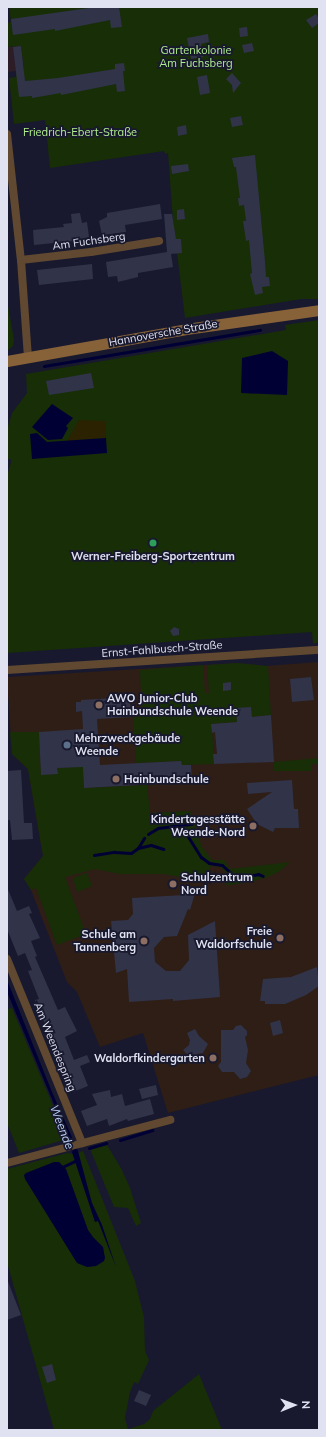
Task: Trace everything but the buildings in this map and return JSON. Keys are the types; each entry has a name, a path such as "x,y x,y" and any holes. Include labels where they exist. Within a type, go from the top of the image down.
{"street":[{"path":"7,134 9,169 21,260 28,357"},
{"name":"Am Fuchsberg","path":"21,260 91,252 160,241"},
{"name":"Hannoversche Straße","path":"7,361 194,328 319,310"},
{"name":"Ernst-Fahlbusch-Straße","path":"7,670 319,650"},
{"name":"Am Weendespring","path":"7,960 80,1143"},
{"path":"7,1163 170,1120"}],"shaded area":[{"path":"21,46 24,70 8,72 7,47"},
{"path":"272,351 288,361 287,395 241,393 242,358"},
{"path":"52,404 73,418 66,426 68,428 62,439 48,440 32,427"},
{"path":"37,433 47,442 106,438 107,453 32,459 30,434"},
{"name":"Schulzentrum Nord","path":"319,662 319,1075 168,1113 143,1033 100,1047 77,992 67,982 31,890 24,879 43,856 28,769 12,754 7,677 237,663 265,666"},
{"path":"7,980 52,1092 78,1151 92,1203 102,1225 116,1267 98,1221 95,1222 64,1128 7,992"},
{"path":"54,1162 59,1162 66,1169 88,1230 103,1247 105,1258 104,1261 96,1266 87,1267 77,1263 25,1179 24,1175 26,1173"}],"green space":[{"path":"9,7 319,7 319,299 301,299 185,318 173,221 168,153 165,154 164,151 50,168 45,120 14,124 9,78 16,77 16,71 24,70 21,46 7,47 7,23 11,22"},
{"path":"7,301 14,339 13,346 7,351"},
{"path":"319,320 319,642 313,644 312,632 7,653 7,476 11,459 9,460 7,456 7,429 12,413 27,393 26,374 286,330 285,325"},
{"path":"237,663 268,666 271,715 252,717 236,708 237,722 212,724 214,764 181,765 181,761 136,763 133,717 142,716 140,670 203,665 205,693 209,693 207,665"},
{"path":"10,732 39,732 41,775 57,774 57,768 89,766 83,776 84,788 147,785 150,813 190,811 202,847 212,860 224,860 230,869 290,862 280,871 268,877 251,882 229,885 226,885 223,879 229,875 221,868 216,866 209,867 210,874 197,881 165,874 120,874 95,869 65,877 86,934 57,945 36,888 31,890 24,879 43,856 28,769 12,754"},
{"path":"319,758 319,764 311,764 311,771 274,771 274,762"},
{"path":"87,873 92,886 77,892 73,878"},
{"path":"12,1008 67,1139 19,1153 7,1123 7,1009"},
{"path":"107,1145 122,1170 130,1188 141,1223 136,1226 128,1208 114,1207 90,1149"},
{"path":"83,1151 135,1281 144,1317 145,1351 149,1360 138,1384 134,1382 130,1392 125,1418 128,1429 144,1424 150,1419 153,1411 199,1374 222,1430 54,1430 7,1262 7,1169 67,1153 73,1154"}],"sand":[{"path":"79,420 105,421 106,438 67,441"}],"waterway":[{"path":"44,366 260,330"},
{"path":"148,834 158,828 192,824"},
{"path":"182,827 201,857 209,863 222,865 236,878 258,874 263,876"},
{"path":"94,855 114,852 131,853 138,848 144,838"},
{"path":"138,848 151,845 163,849"},
{"path":"120,1140 153,1130"},
{"path":"89,1148 106,1143"},
{"path":"60,1168 77,1160"}],"place":[{"name":"Werner-Freiberg-Sportzentrum","path":"153,543"},
{"name":"AWO Junior-Club Hainbundschule Weende","path":"99,705"},
{"name":"Mehrzweckgebäude Weende","path":"67,745"},
{"name":"Hainbundschule","path":"116,779"},
{"name":"Kindertagesstätte Weende-Nord","path":"253,826"},
{"name":"Schulzentrum Nord","path":"173,884"},
{"name":"Freie Waldorfschule","path":"280,938"},
{"name":"Schule am Tannenberg","path":"144,941"},
{"name":"Waldorfkindergarten","path":"213,1058"}],"park label":[{"name":"Gartenkolonie Am Fuchsberg","path":"196,57"},
{"name":"Friedrich-Ebert-Straße","path":"80,132"}],"water label":[{"name":"Weende","path":"62,1127"}]}
